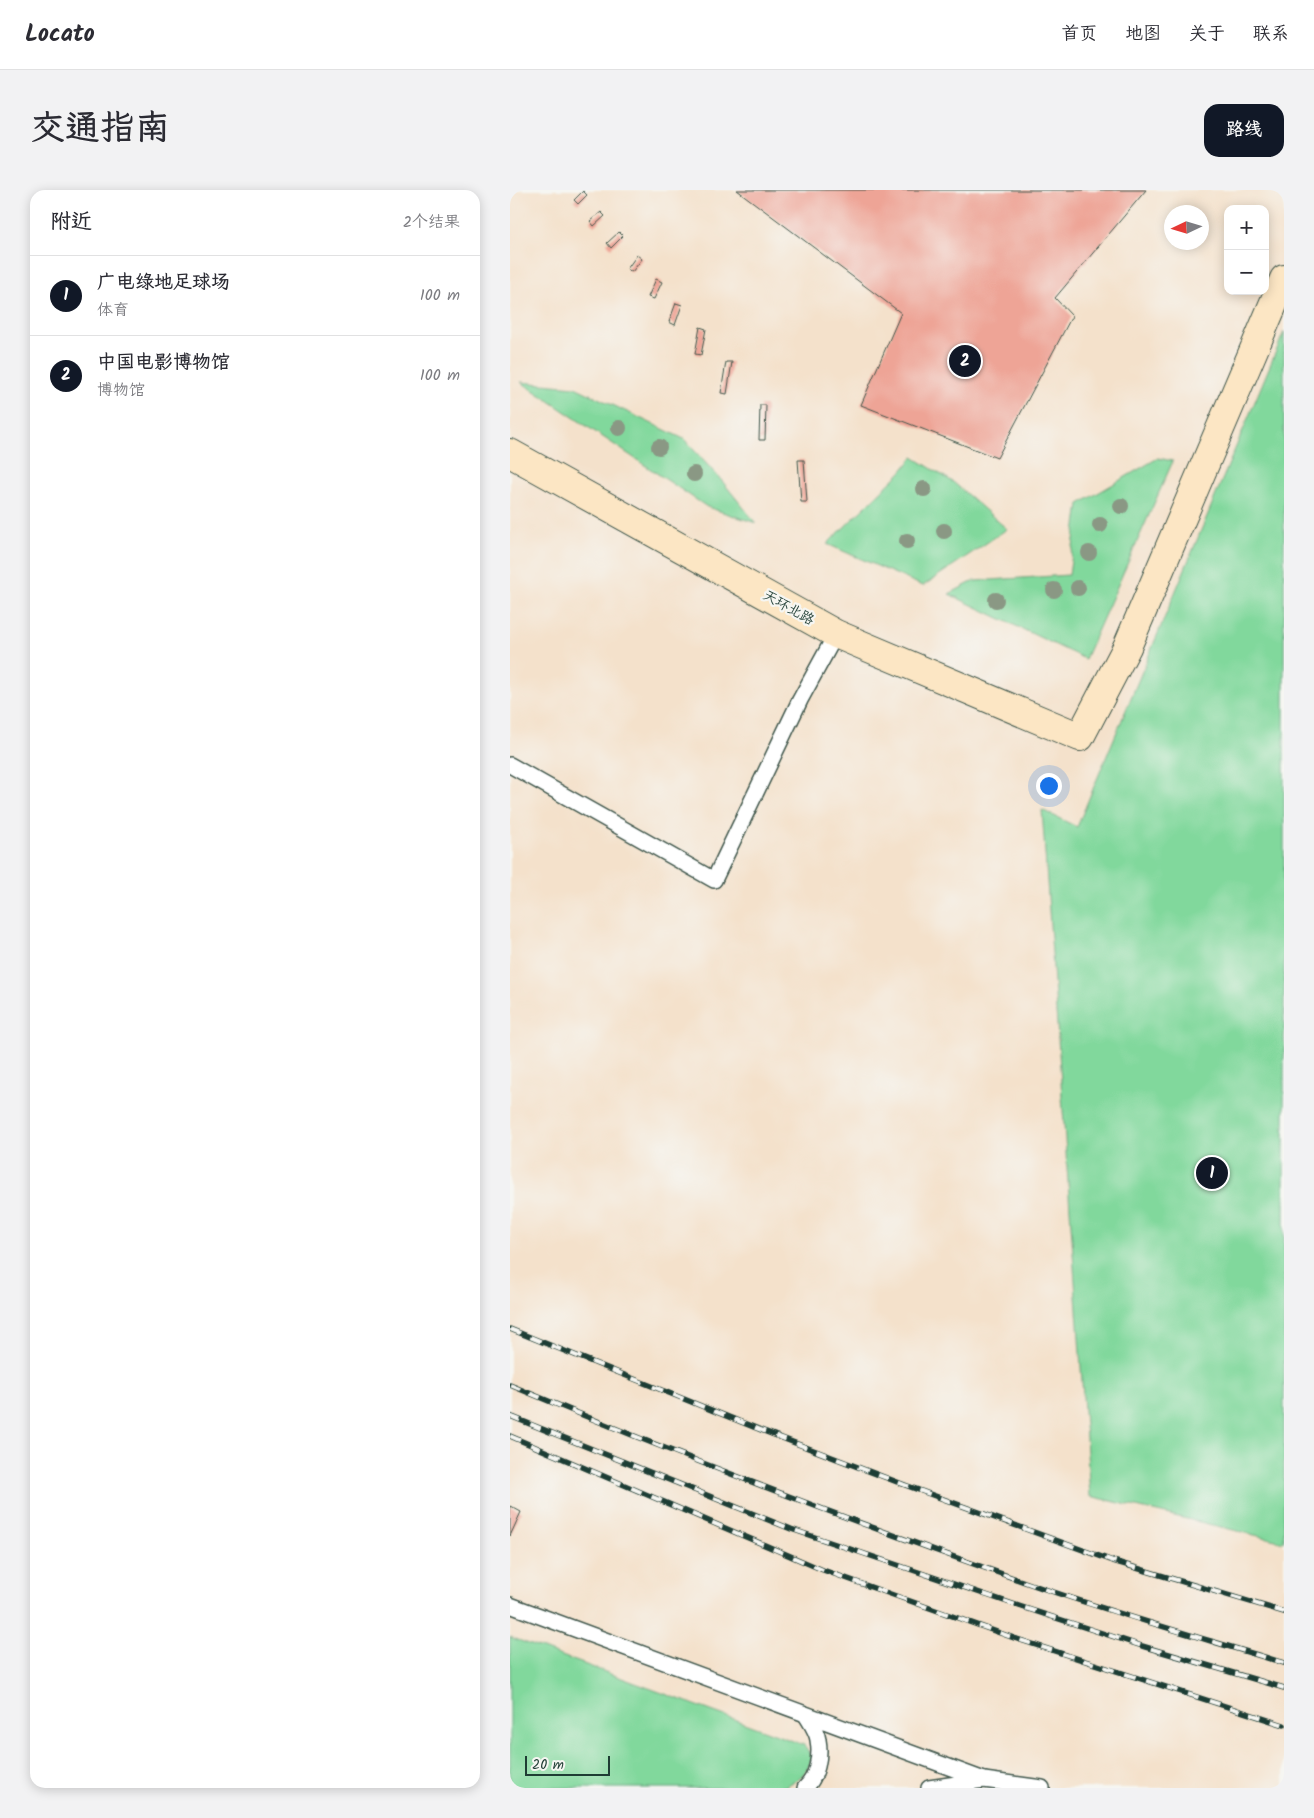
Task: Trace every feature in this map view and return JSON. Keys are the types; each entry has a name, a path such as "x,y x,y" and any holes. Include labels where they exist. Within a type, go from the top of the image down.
{"street":[{"name":"天环北路","path":"510,453 836,634 1080,737 1128,647 1284,278"}],"lane":[{"path":"510,765 714,880 800,700 836,634"},
{"path":"510,1605 984,1780 1042,1788"},
{"path":"805,1788 812,1782 819,1758 818,1738 806,1715"},
{"path":"929,1788 984,1780"}],"green space":[{"path":"1284,332 1284,1542 1090,1496 1042,810 1077,827"},
{"path":"521,382 575,387 684,439 722,481 756,523 707,507"},
{"path":"913,457 953,482 1007,529 923,586 827,544 901,472"},
{"path":"1158,458 1173,461 1085,659 949,594 974,581 1069,575 1079,504"},
{"path":"510,1637 804,1745 812,1756 808,1768 792,1783 781,1788 510,1788"}],"building":[{"path":"737,190 1146,190 1055,298 1072,316 997,458 861,405 901,313"},
{"path":"583,191 587,195 578,204 574,200"},
{"path":"601,212 605,216 594,226 590,221"},
{"path":"619,232 623,236 611,248 607,243"},
{"path":"637,255 642,259 632,272 627,269"},
{"path":"656,279 662,282 654,299 648,297"},
{"path":"676,303 682,305 675,325 669,322"},
{"path":"700,327 706,329 701,355 695,354"},
{"path":"726,362 732,362 727,394 721,393"},
{"path":"760,405 766,405 765,440 759,440"},
{"path":"798,460 804,460 807,502 801,502"},
{"path":"510,1506 521,1512 510,1536"}],"railway":[{"path":"510,1329 761,1430 905,1485 1113,1561 1284,1612"},
{"path":"510,1385 707,1465 972,1564 1100,1607 1284,1663"},
{"path":"510,1416 791,1529 1142,1646 1284,1688"},
{"path":"510,1436 823,1570 1014,1638 1284,1725"}],"place":[{"name":"中国电影博物馆","path":"965,361"},
{"name":"广电绿地足球场","path":"1212,1173"}]}
